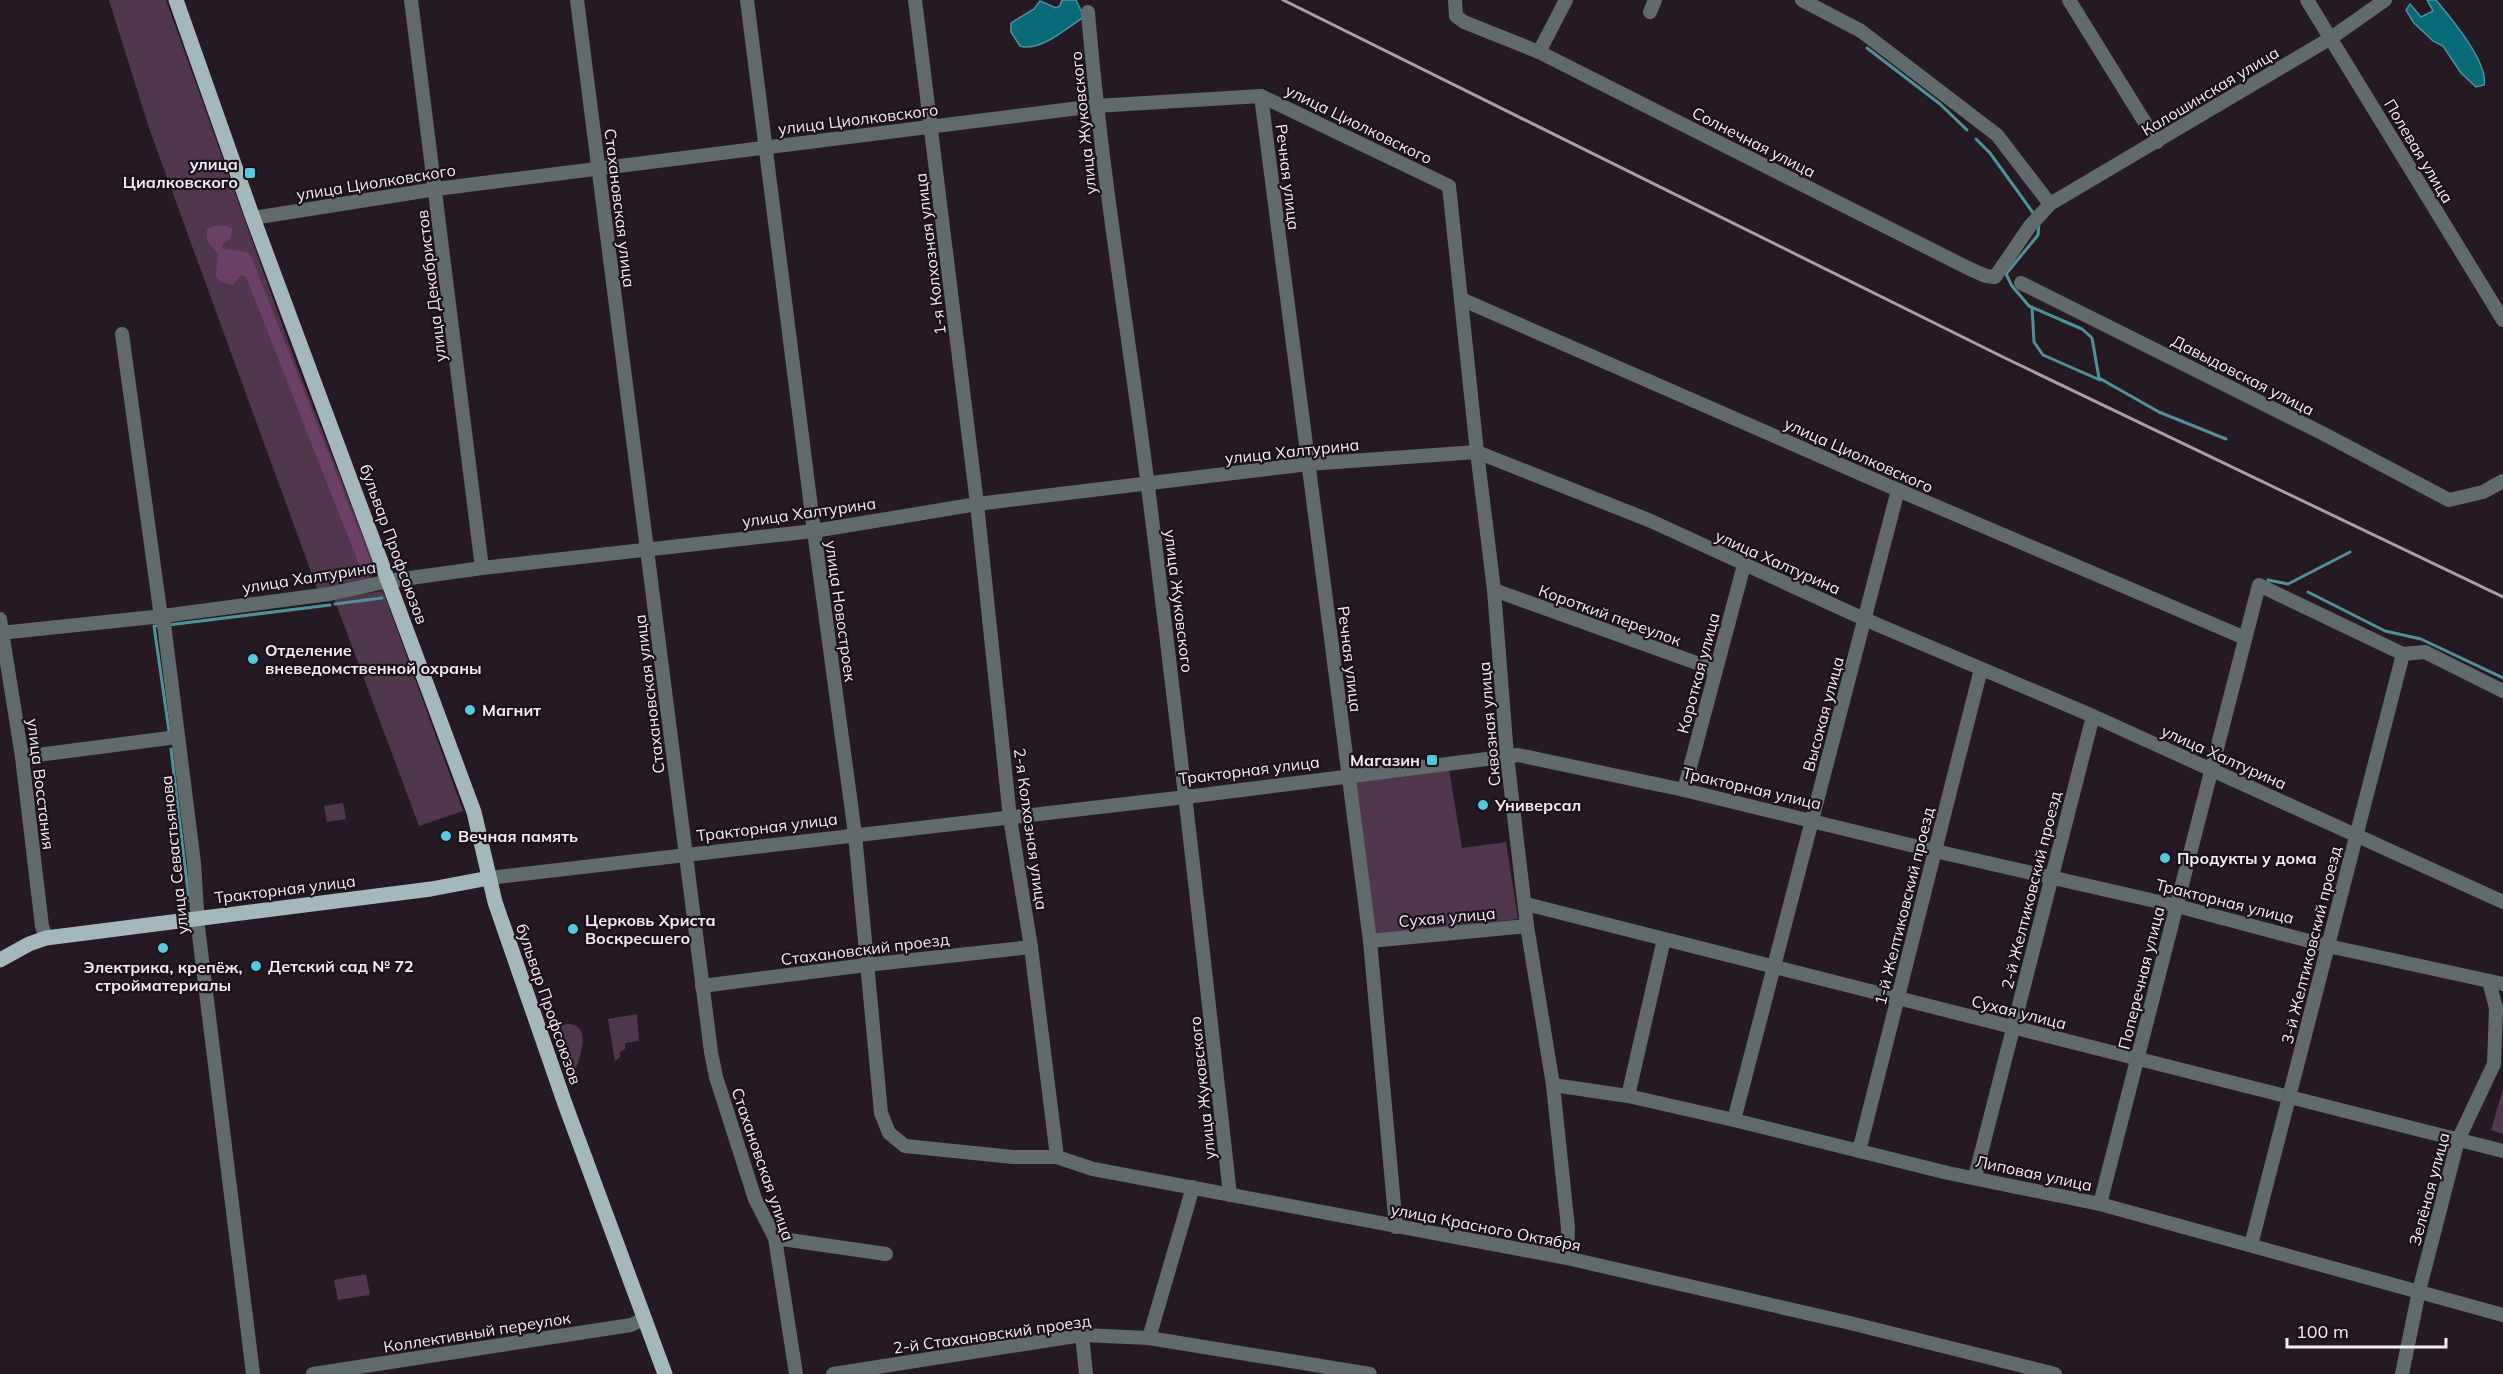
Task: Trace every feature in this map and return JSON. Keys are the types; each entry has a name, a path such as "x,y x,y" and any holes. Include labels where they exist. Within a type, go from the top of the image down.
{"main road":[{"name":"бульвар Профсоюзов","path":"176,0 253,218 474,812 495,902 561,1094 665,1374"},
{"name":"Тракторная улица","path":"0,960 37,940 46,938 431,889 489,878"}],"street":[{"name":"улица Декабристов","path":"411,0 482,568"},
{"name":"Стахановская улица","path":"577,0 648,548 684,856 716,1077 755,1199 775,1238 796,1374"},
{"name":"улица Новостроек","path":"747,0 855,834 881,1113 889,1133 905,1146"},
{"name":"1-я Колхозная улица","path":"915,0 977,504"},
{"name":"Солнечная улица","path":"1455,0 1456,16 1464,22 1539,52 1986,276 1995,277 2030,226"},
{"path":"1539,52 1566,0"},
{"path":"1802,0 1861,31 1997,135 2045,209"},
{"path":"2069,0 2157,142"},
{"name":"Полевая улица","path":"2307,0 2503,320"},
{"name":"Калошинская улица","path":"2030,226 2045,209 2331,38 2385,0"},
{"name":"улица Жуковского","path":"1088,12 1095,106 1147,483 1186,797 1230,1195"},
{"name":"улица Циолковского","path":"253,218 436,189 1095,106 1261,96 1449,186"},
{"name":"Речная улица","path":"1261,96 1370,941 1396,1227"},
{"name":"Сквозная улица","path":"1449,186 1494,590 1507,756 1527,926 1553,1085 1568,1228 1567,1258"},
{"name":"Давыдовская улица","path":"2021,283 2322,433 2449,500 2482,492 2503,481"},
{"name":"улица Циолковского","path":"1461,298 1898,490 2245,638"},
{"name":"улица Севастьянова","path":"122,334 160,610 163,616 194,863 197,919 253,1374"},
{"name":"улица Халтурина","path":"1,633 163,616 328,594 388,581 482,568 814,531 977,504 1147,483 1308,464 1477,452 1651,522 1864,619 2093,716 2503,902"},
{"name":"Высокая улица","path":"1734,1120 1898,490"},
{"name":"2-я Колхозная улица","path":"977,504 1010,818 1031,947 1056,1157"},
{"name":"Короткая улица","path":"1684,790 1744,565"},
{"name":"Поперечная улица","path":"2100,1204 2259,585 2403,654"},
{"name":"Короткий переулок","path":"1494,590 1716,670"},
{"name":"улица Восстания","path":"0,619 22,758 42,926 46,938"},
{"path":"2403,654 2425,652 2503,691"},
{"name":"3-й Желтиковский проезд","path":"2251,1245 2403,654"},
{"name":"1-й Желтиковский проезд","path":"1859,1151 1981,669"},
{"name":"2-й Желтиковский проезд","path":"1975,1178 2093,716"},
{"path":"22,758 177,737"},
{"name":"Тракторная улица","path":"489,878 1186,797 1518,755 1684,790 2176,906 2328,946 2496,983"},
{"name":"Сухая улица","path":"1526,904 2503,1151"},
{"name":"Сухая улица","path":"1370,941 1527,926"},
{"path":"1628,1096 1664,939"},
{"name":"Стахановский проезд","path":"702,986 866,964 1031,947"},
{"name":"Зелёная улица","path":"2402,1374 2419,1291 2458,1140 2494,1065 2496,983"},
{"name":"Липовая улица","path":"1553,1085 1628,1096 1948,1173 2100,1204 2503,1315"},
{"name":"улица Красного Октября","path":"905,1146 1013,1157 1056,1157 1093,1169 1567,1258 1850,1323 2055,1374"},
{"path":"1149,1338 1193,1187"},
{"path":"775,1238 886,1254"},
{"name":"Коллективный переулок","path":"313,1374 631,1325 644,1319"},
{"path":"1082,1335 1086,1374"},
{"name":"2-й Стахановский проезд","path":"833,1374 1082,1335 1149,1338 1370,1374"}],"shaded area":[{"path":"109,0 166,0 297,366 374,564 373,573 367,581 318,591 149,128"},
{"path":"215,226 228,226 233,229 230,239 222,244 223,249 247,252 251,256 371,562 367,567 360,567 246,277 241,275 233,285 220,282 216,276 218,254 207,241 207,229"},
{"path":"383,591 463,811 419,826 334,598"},
{"path":"1449,769 1462,848 1506,842 1518,919 1373,936 1353,781"},
{"path":"343,803 346,819 327,822 324,806"},
{"path":"637,1014 639,1041 625,1043 625,1049 620,1052 620,1057 615,1061 608,1019"},
{"path":"567,1024 576,1026 583,1037 581,1054 573,1077 555,1027"},
{"path":"2503,1089 2503,1134 2491,1130"},
{"path":"366,1274 370,1295 338,1300 334,1280"}],"water":[{"path":"1062,0 1076,0 1084,17 1045,42 1036,46 1020,46 1011,32 1011,23 1034,9 1040,1 1056,8 1060,6"},
{"path":"2427,0 2436,0 2467,41 2481,65 2484,85 2476,87 2461,73 2443,46 2433,41 2414,23 2406,10 2410,4 2421,17 2433,11"}],"waterway":[{"path":"1867,48 1940,104 1967,130"},
{"path":"1976,139 1990,153 2034,214"},
{"path":"2039,223 2038,235 2006,274 2012,286 2029,306 2082,329 2092,338 2099,378 2159,412 2226,439"},
{"path":"2032,307 2034,342 2043,355 2100,380"},
{"path":"2268,580 2288,584 2350,552"},
{"path":"2308,592 2385,631 2421,639 2503,678"},
{"path":"335,604 382,598"},
{"path":"168,625 330,605"},
{"path":"158,626 154,626 169,731"},
{"path":"171,749 189,900"}],"railway":[{"path":"1283,0 2007,359 2503,597"}],"place":[{"name":"улица Циалковского","path":"250,173"},
{"name":"Отделение вневедомственной охраны","path":"253,659"},
{"name":"Магнит","path":"470,710"},
{"name":"Магазин","path":"1432,760"},
{"name":"Универсал","path":"1483,805"},
{"name":"Вечная память","path":"446,836"},
{"name":"Продукты у дома","path":"2165,858"},
{"name":"Церковь Христа Воскресшего","path":"573,929"},
{"name":"Электрика, крепёж, стройматериалы","path":"163,948"},
{"name":"Детский сад № 72","path":"256,966"}]}
